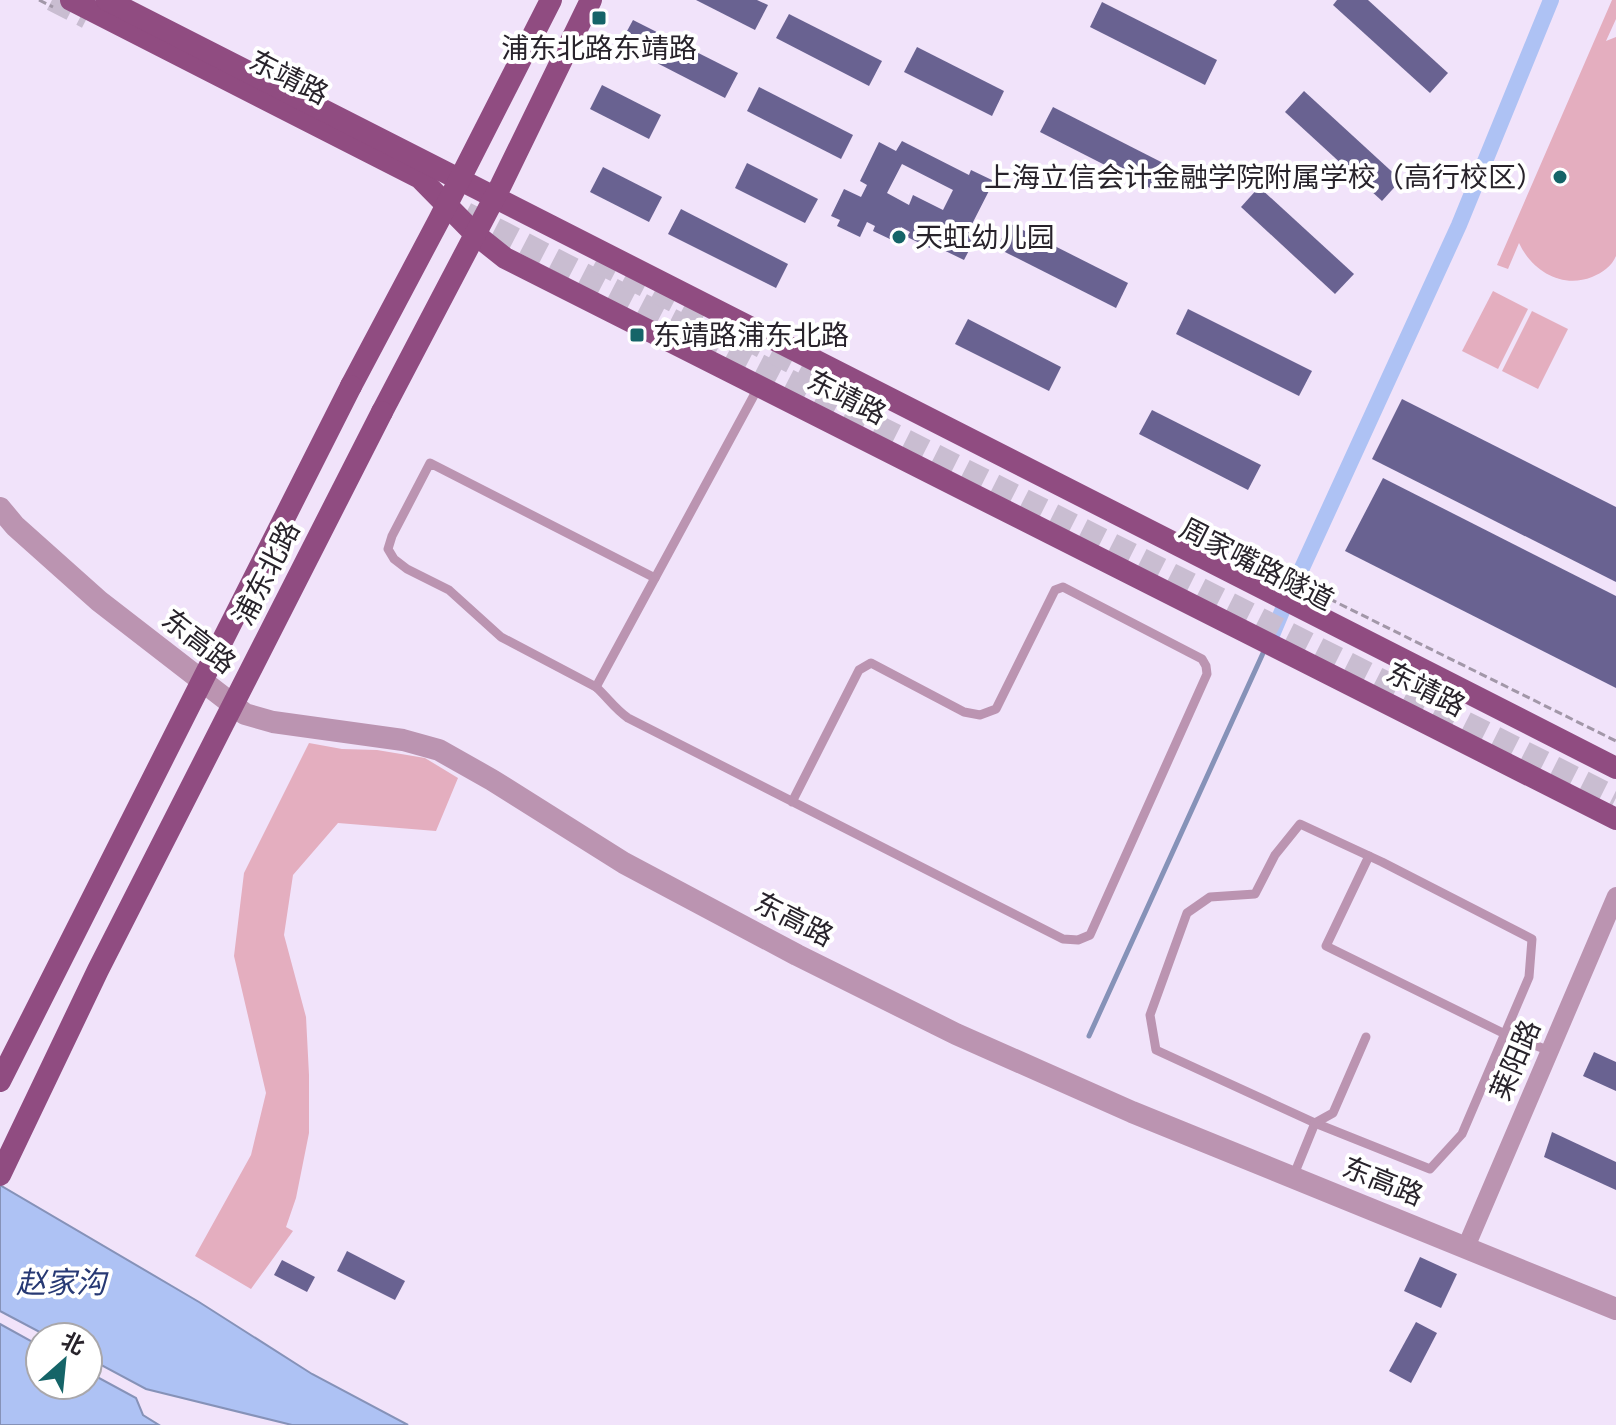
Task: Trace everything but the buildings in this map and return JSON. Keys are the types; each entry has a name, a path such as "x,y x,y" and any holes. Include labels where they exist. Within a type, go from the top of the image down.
{"main road":[{"name":"东靖路","path":"71,0 420,178 475,234 505,258 1616,819"},
{"name":"东靖路","path":"107,0 1616,768"},
{"name":"浦东北路","path":"0,1081 351,386 551,0"},
{"name":"浦东北路","path":"0,1175 105,956 494,197 591,0"},
{"name":"周家嘴路隧道","path":"875,406 1303,621 1616,768"}],"street":[{"name":"东高路","path":"0,508 15,526 99,601 245,714 273,722 403,740 439,750 624,863 810,962 956,1034 1054,1078 1616,1309"},
{"name":"莱阳路","path":"1466,1247 1616,896"}],"lane":[{"path":"596,687 759,386"},
{"path":"655,578 430,463 388,549 394,559 449,590 501,637 596,687 608,697 616,710 628,718 792,802 1063,939 1078,940 1090,935 1207,674 1206,666 1202,659 1063,587 1055,590 996,709 980,715 964,712 871,663 859,670 792,802"},
{"path":"1300,824 1532,939 1529,977 1505,1034 1462,1134 1430,1169 1315,1123 1156,1050 1150,1015 1187,913 1210,897 1255,894 1275,855 1300,824"},
{"path":"1369,856 1326,946 1505,1034 1550,1051"},
{"path":"1293,1177 1315,1123 1333,1113 1366,1037"}],"path":[{"path":"1266,567 1616,741"}],"shaded area":[{"path":"1612,0 1616,0 1616,19 1606,41 1616,37 1616,256 1603,271 1592,277 1570,281 1540,269 1519,243 1508,269 1497,265"},
{"path":"1493,291 1528,309 1498,369 1462,351"},
{"path":"1532,311 1568,329 1538,389 1502,371"},
{"path":"309,743 425,758 458,778 436,831 338,823 293,875 284,935 306,1017 309,1133 296,1198 286,1227 293,1231 251,1289 195,1256 251,1155 266,1093 234,956 244,873"}],"water":[{"name":"赵家沟","path":"0,1185 199,1302 312,1374 408,1425 292,1425 146,1389 104,1367 104,1321 24,1321 24,1324 0,1311"},
{"name":"赵家沟","path":"0,1324 24,1337 24,1401 104,1401 104,1381 136,1398 143,1415 159,1425 0,1425"}],"waterway":[{"path":"1291,592 1459,225 1551,0"},
{"path":"1272,635 1283,609"},
{"path":"1089,1036 1264,651"}],"tunnel":[{"path":"52,0 87,18"},
{"path":"466,213 872,423 1616,798"},
{"path":"596,261 875,406"}],"place":[{"name":"浦东北路东靖路","path":"599,18"},
{"name":"上海立信会计金融学院附属学校（高行校区）","path":"1560,177"},
{"name":"天虹幼儿园","path":"899,237"},
{"name":"东靖路浦东北路","path":"637,335"}]}
